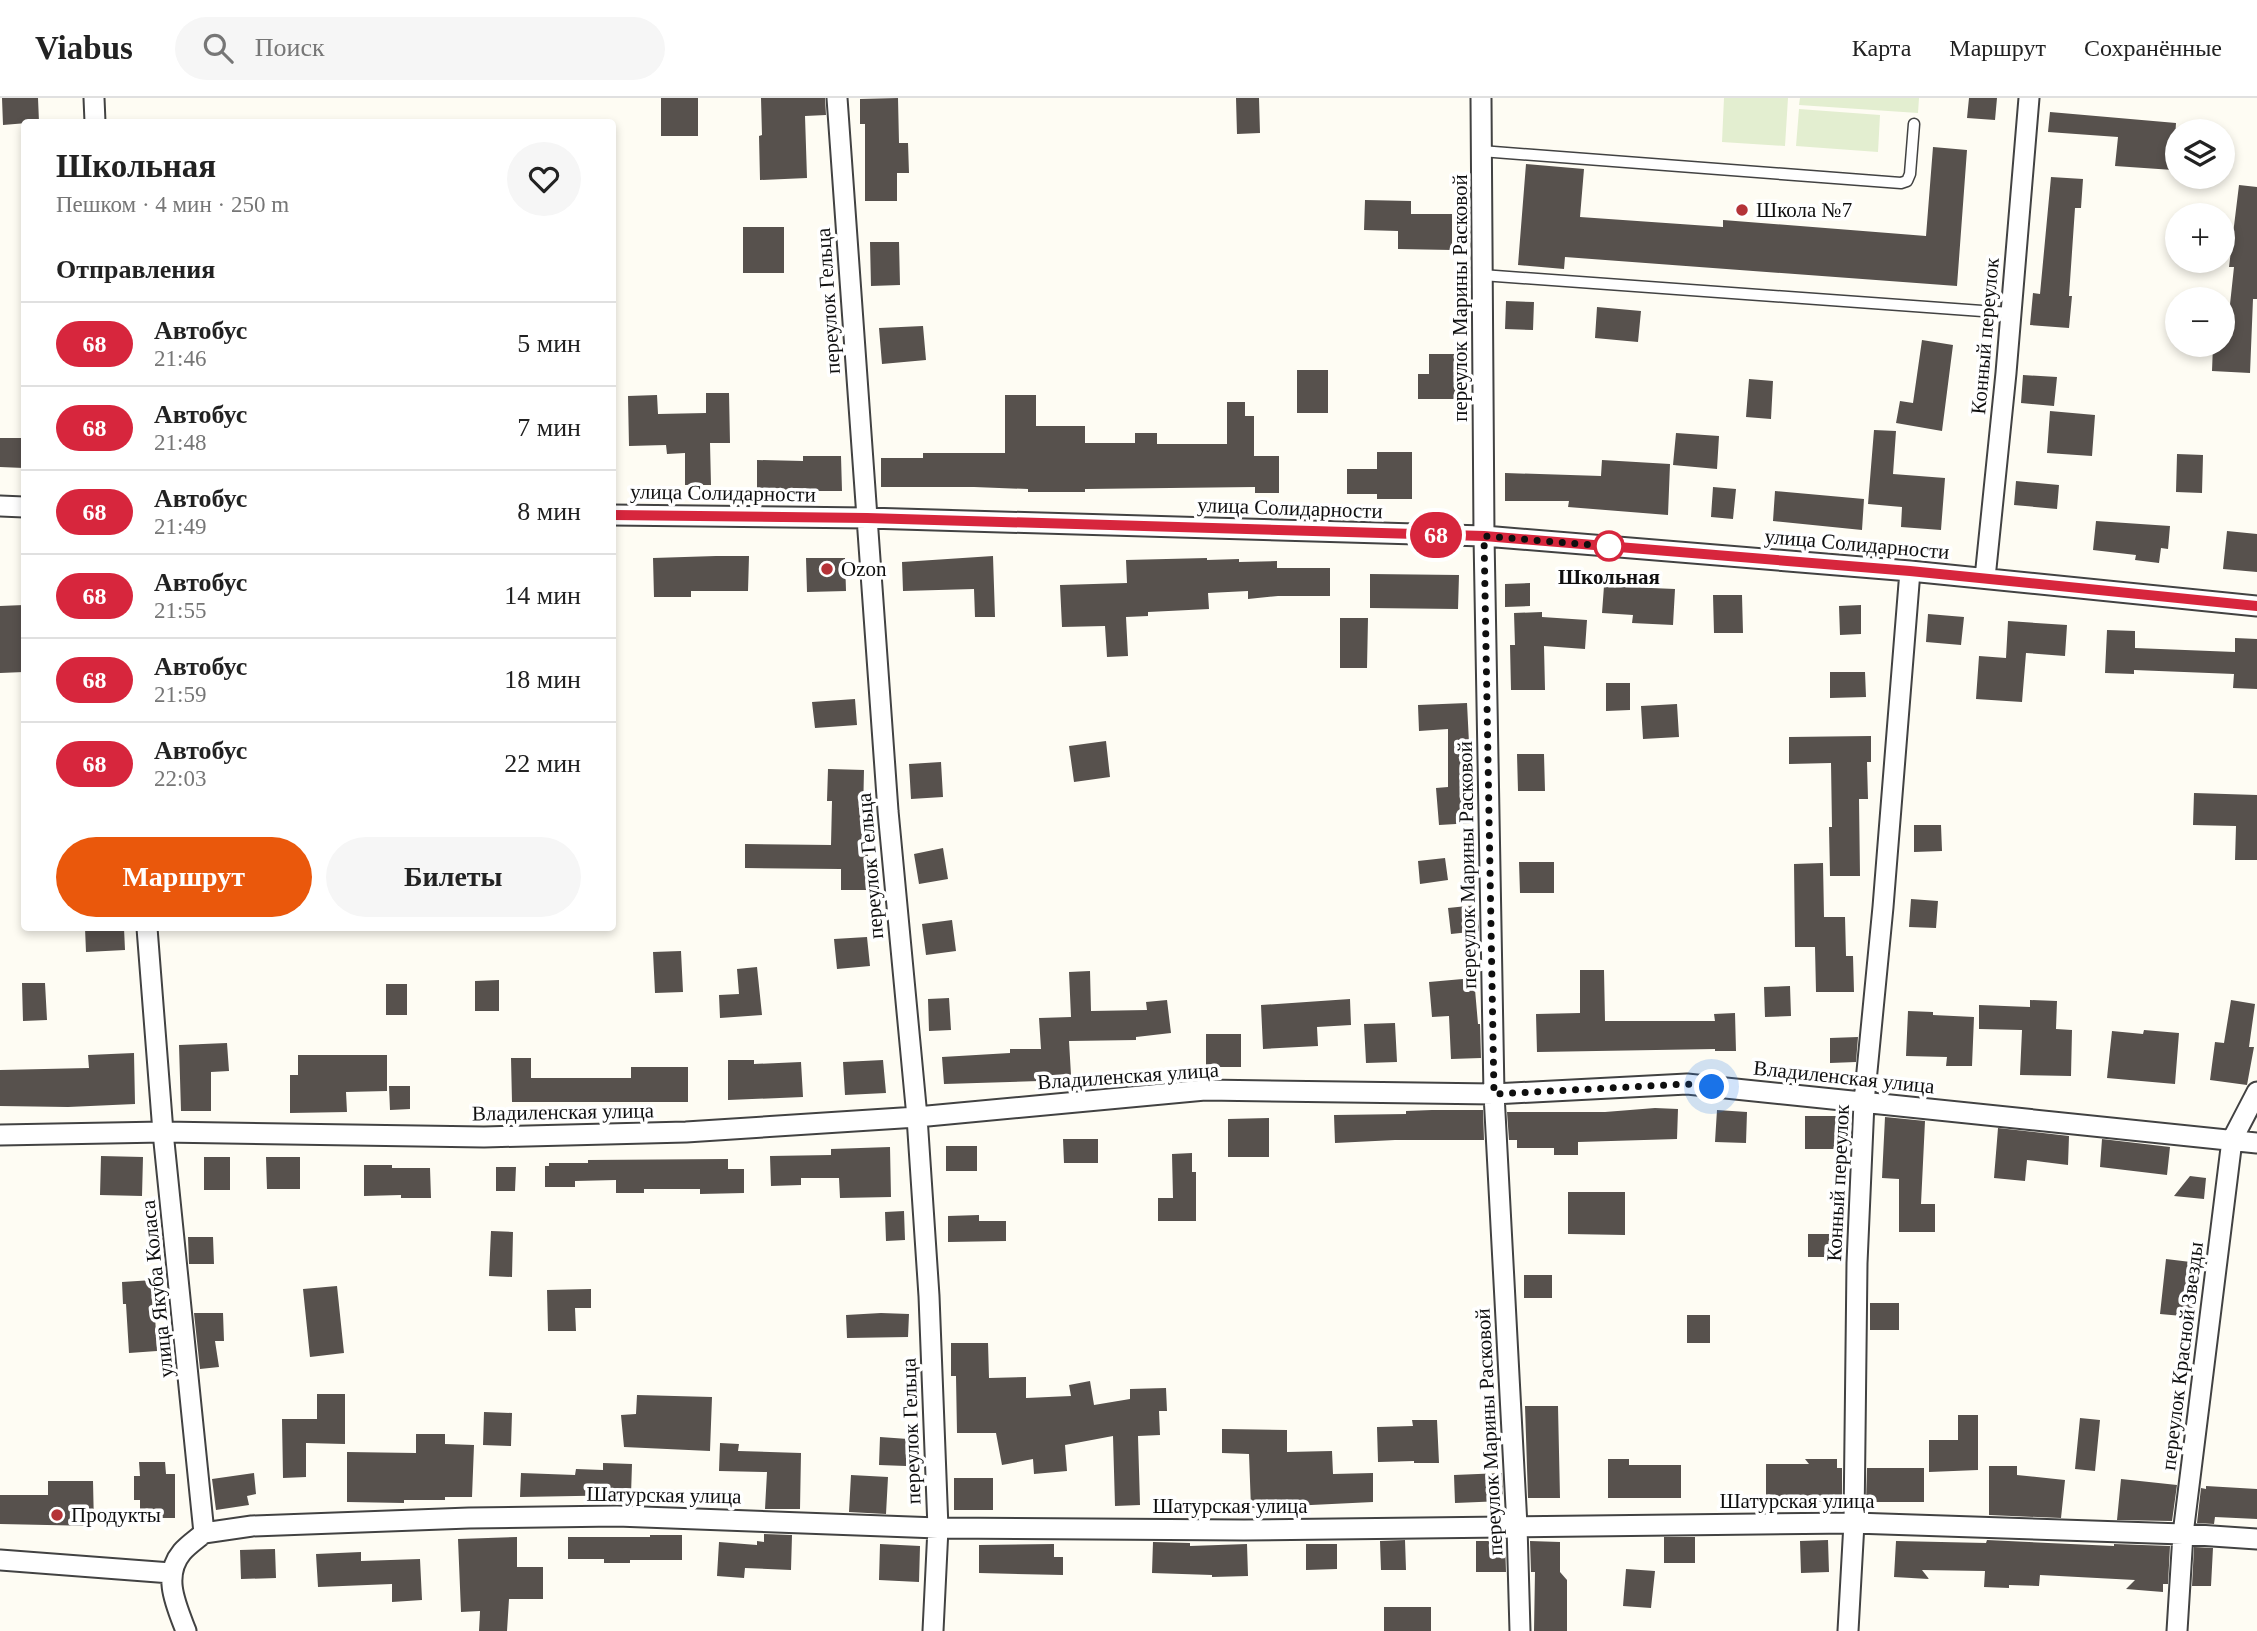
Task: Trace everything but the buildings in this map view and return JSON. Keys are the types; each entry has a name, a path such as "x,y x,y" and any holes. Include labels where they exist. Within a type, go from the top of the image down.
{"street":[{"path":"94,98 95,119"},
{"name":"переулок Гельца","path":"836,98 888,811 917,1116 929,1296 938,1528 933,1631"},
{"name":"переулок Марины Расковой","path":"1481,98 1484,536 1494,1094 1520,1631"},
{"name":"Конный переулок","path":"1985,578 2029,98"},
{"path":"0,506 21,507"},
{"name":"улица Солидарности","path":"616,515 867,518 1484,536 1910,571 2257,606"},
{"name":"Конный переулок","path":"1849,1631 1854,1523 1857,1263 1864,1102 1910,571"},
{"name":"улица Якуба Коласа","path":"147,931 163,1132 204,1533"},
{"name":"Владиленская улица","path":"0,1135 163,1132 484,1137 686,1132 917,1116 1205,1090 1494,1094 1687,1084 2257,1143"},
{"name":"переулок Красной Звезды","path":"2177,1631 2183,1534 2232,1140 2257,1092"},
{"name":"Шатурская улица","path":"204,1533 279,1525 617,1516 938,1528 1244,1530 1854,1523 2257,1539"},
{"path":"186,1631 173,1597 171,1573 182,1552 204,1533"},
{"path":"0,1560 171,1573"}],"lane":[{"path":"1481,151 1901,183 1907,181 1910,174 1914,124"},
{"path":"1482,275 2010,313"}],"green space":[{"path":"1724,98 1788,98 1785,146 1722,142"},
{"path":"1800,98 1919,98 1918,113 1799,105"},
{"path":"1799,109 1880,115 1878,152 1796,146"}],"bus line":[{"name":"68","path":"616,515 867,518 1484,536 1910,571 2257,606"}],"place":[{"name":"Школа №7","path":"1742,210"},
{"name":"Школьная","path":"1609,546"},
{"name":"Ozon","path":"827,569"},
{"name":"Продукты","path":"57,1515"}],"route":[{"path":"1609,546 1617,547 1484,536 1494,1094 1687,1084 1712,1087"}]}
